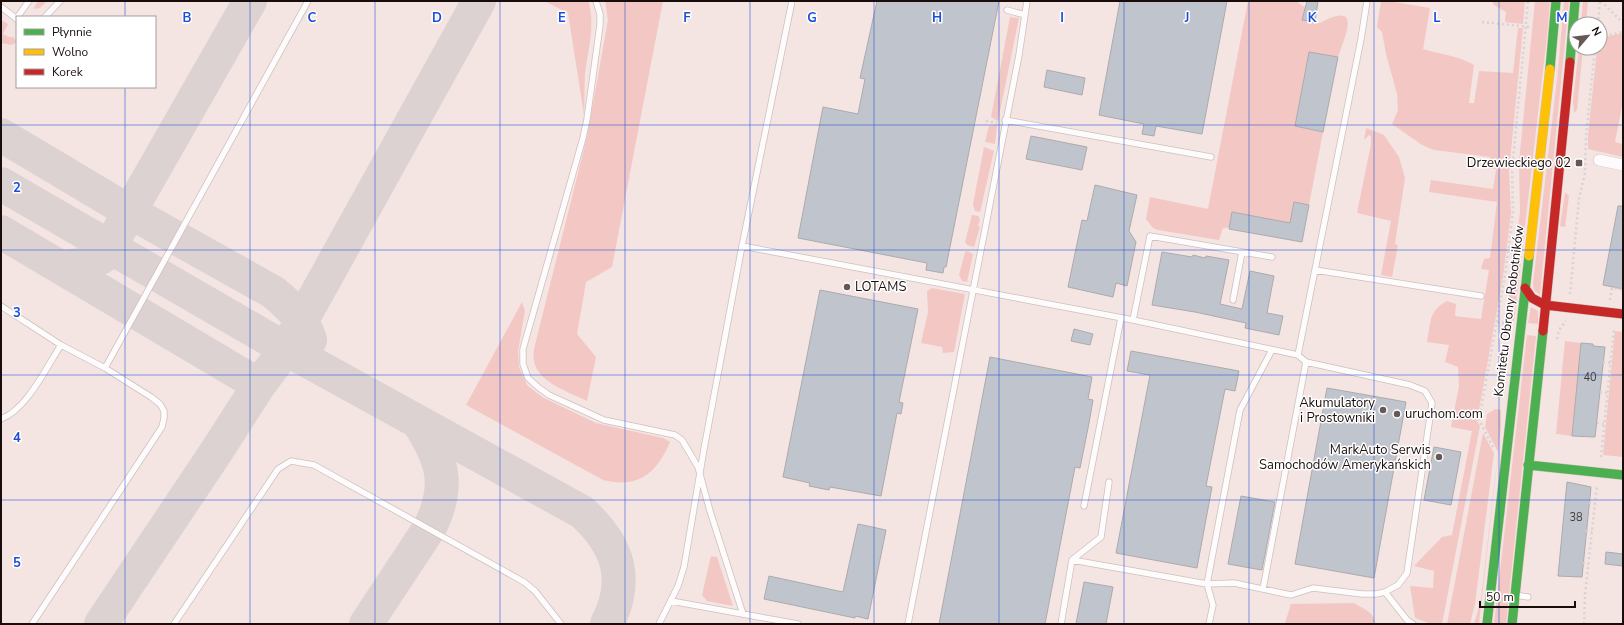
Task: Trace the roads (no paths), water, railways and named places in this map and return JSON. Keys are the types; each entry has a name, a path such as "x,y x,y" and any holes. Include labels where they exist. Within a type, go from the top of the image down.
{"street":[{"name":"Komitetu Obrony Robotników","path":"1487,624 1550,74 1556,1"},
{"path":"1512,624 1568,84 1575,1"},
{"path":"1599,160 1623,165"},
{"path":"1525,288 1532,298 1545,305 1623,314"},
{"path":"1528,465 1623,475"}],"lane":[{"path":"18,16 29,1"},
{"path":"46,16 60,1"},
{"path":"105,368 308,1"},
{"path":"596,1 600,14 600,25 587,119 523,349 523,364 528,378 549,395 604,420 675,435 682,440 698,467 743,614"},
{"path":"660,624 678,586 684,567 742,246 792,1"},
{"path":"908,624 974,289 1027,1"},
{"path":"1298,355 1361,39 1367,1"},
{"path":"1,7 16,19"},
{"path":"1007,10 1025,14"},
{"path":"1005,120 1211,157"},
{"path":"1133,320 1150,236 1272,257"},
{"path":"742,246 1133,320 1298,355 1306,362 1410,385 1425,391 1432,403 1407,573 1398,585 1385,592 1376,594 1362,594 1313,588 1291,595 1234,583 1207,584 1072,560"},
{"path":"1233,300 1242,252"},
{"path":"1315,270 1481,296"},
{"path":"1,306 61,345 105,368 151,397 160,404 164,411 162,427 32,624"},
{"path":"1084,506 1121,318"},
{"path":"1,419 16,411 24,402 61,345"},
{"path":"1209,624 1213,605 1207,584 1240,410 1272,350"},
{"path":"1263,589 1306,362"},
{"path":"174,624 278,469 291,461 314,465 524,582 536,591 561,624"},
{"path":"1061,624 1072,560 1101,537 1109,482"},
{"path":"1385,592 1407,620 1413,624"},
{"path":"1515,595 1528,597"},
{"path":"671,601 798,624"}],"place":[{"name":"Drzewieckiego 02","path":"1579,163"},
{"name":"LOTAMS","path":"847,287"},
{"name":"Akumulatory i Prostowniki","path":"1383,410"},
{"name":"uruchom.com","path":"1397,414"},
{"name":"MarkAuto Serwis Samochodów Amerykańskich","path":"1439,457"}]}
